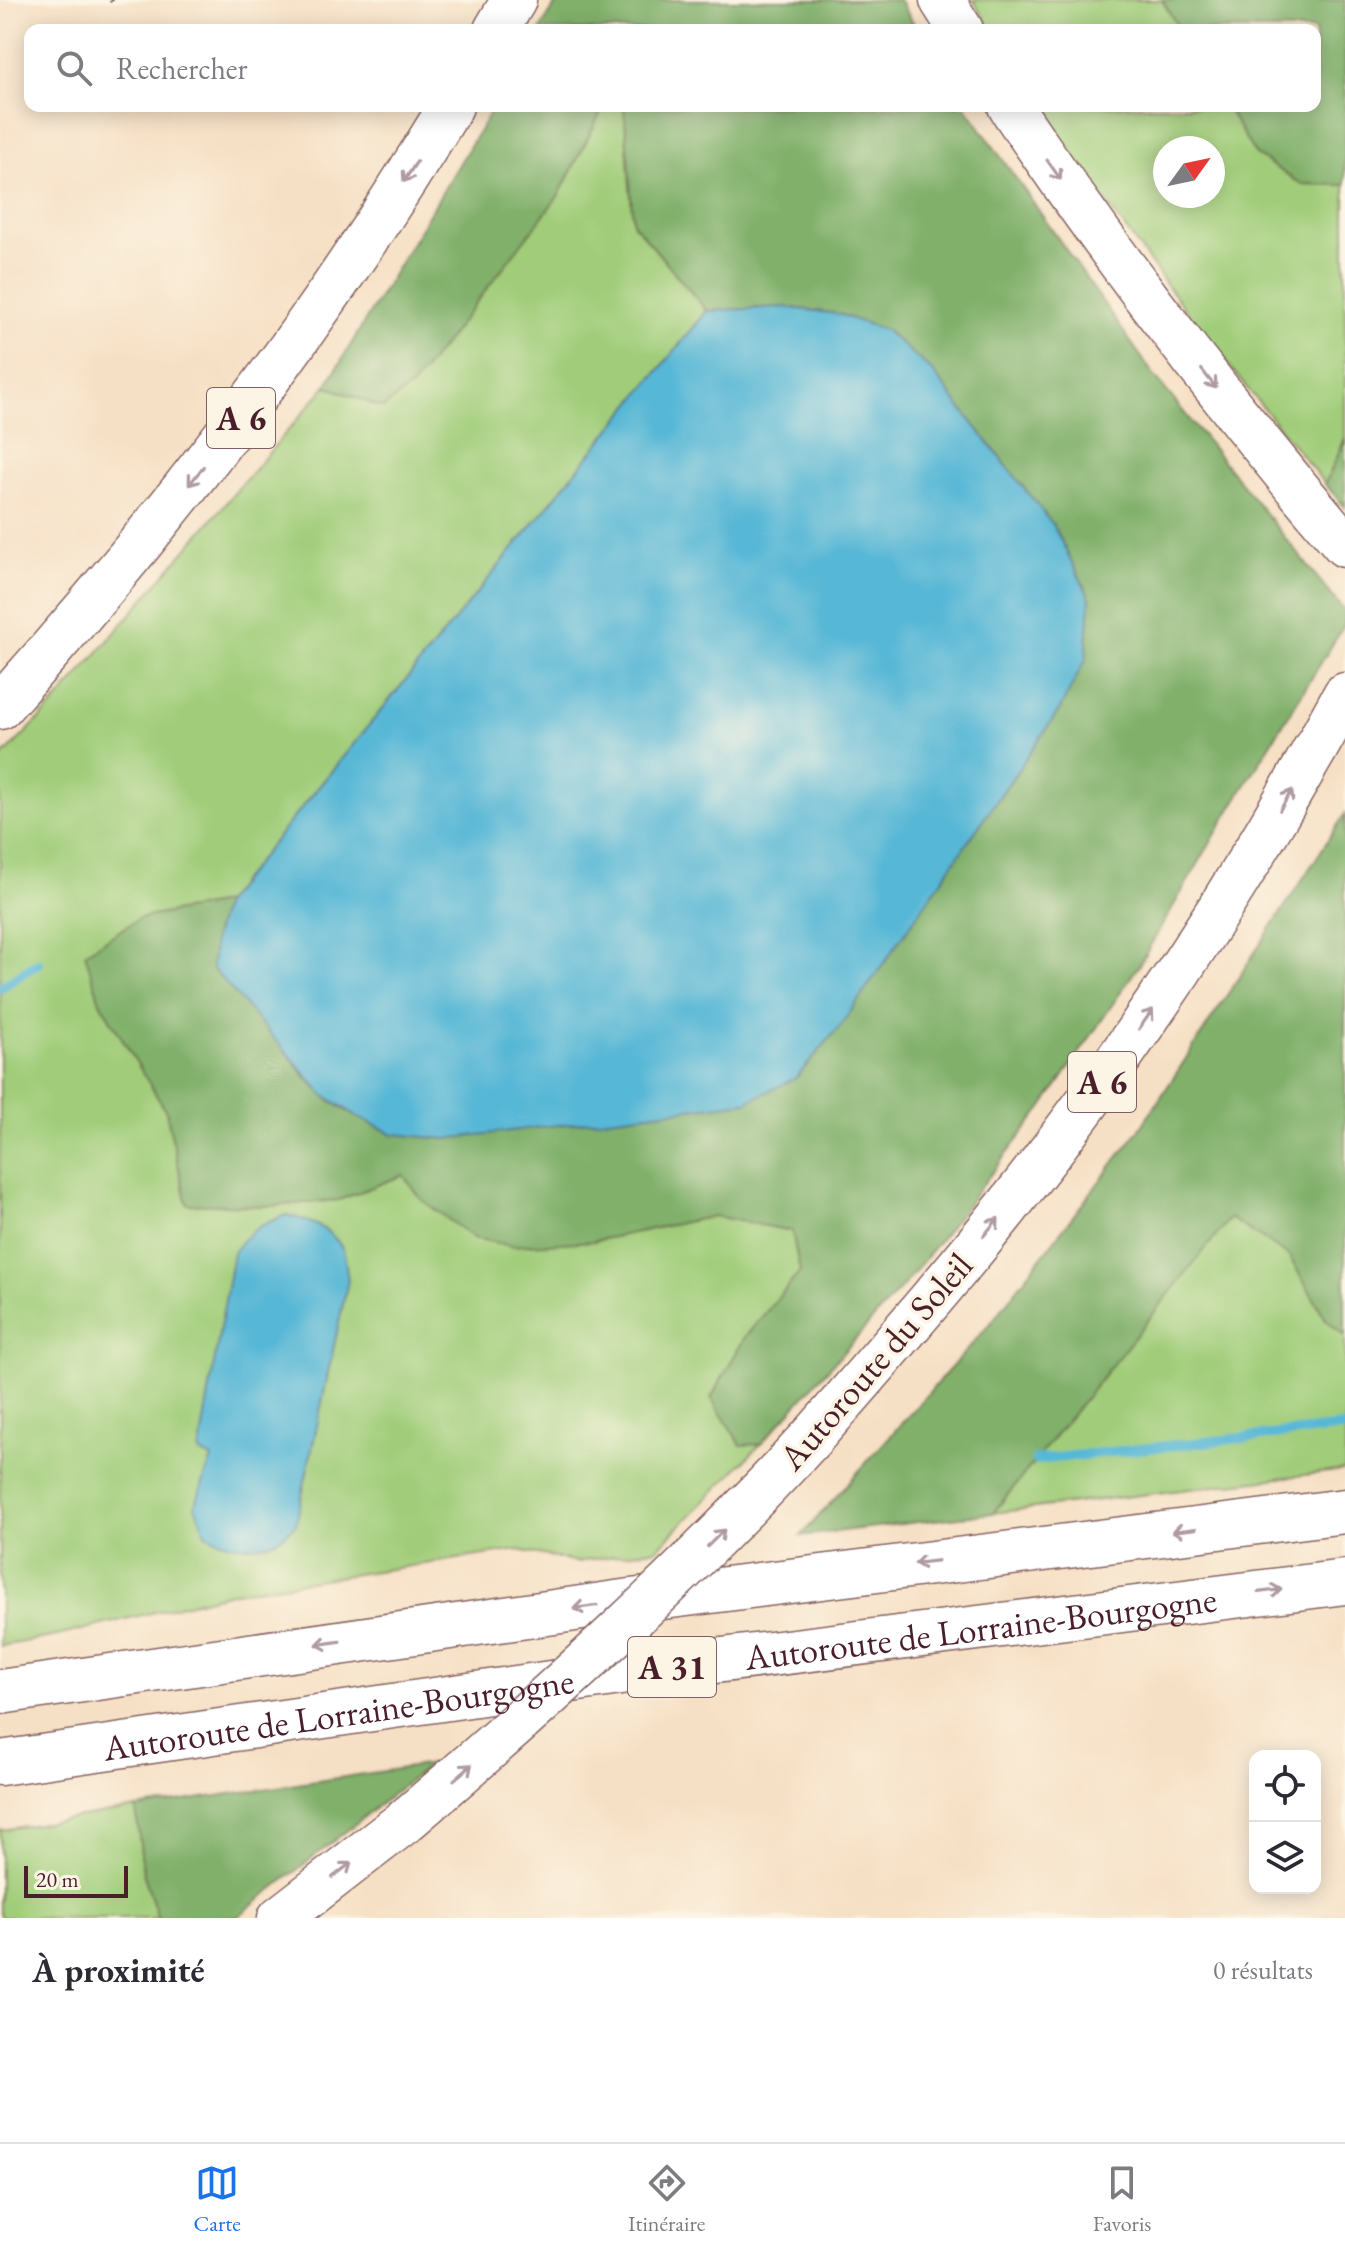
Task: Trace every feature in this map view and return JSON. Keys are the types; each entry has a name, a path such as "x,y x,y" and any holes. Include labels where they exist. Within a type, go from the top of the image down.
{"highway":[{"path":"500,24 514,0"},
{"path":"942,0 957,24"},
{"name":"A 6","path":"0,707 92,603 226,438 341,277 447,112"},
{"path":"1014,112 1113,255 1195,362 1345,545"},
{"name":"Autoroute du Soleil","path":"280,1918 404,1822 543,1702 653,1600 813,1436 939,1291 1089,1100 1241,874 1345,695"},
{"name":"Autoroute de Lorraine-Bourgogne","path":"0,1692 623,1602 1345,1511"},
{"name":"Autoroute de Lorraine-Bourgogne","path":"0,1763 627,1672 1345,1582"}],"green space":[{"path":"558,0 899,0 914,24 544,24"},
{"path":"973,0 1162,0 1176,24 987,24"},
{"path":"1162,0 1345,0 1345,185 1301,184 1255,154 1230,112 1321,112 1321,24 1176,24"},
{"path":"490,112 601,112 559,195 412,386 383,408 326,386"},
{"path":"601,112 624,112 633,223 707,311 224,903 140,918 100,1002 166,1111 187,1204 270,1206 339,1200 403,1175 422,1200 594,1241 714,1216 792,1231 800,1272 745,1337 741,1445 761,1444 657,1549 577,1562 518,1550 235,1592 57,1636 0,1646 0,759 54,704 326,386 383,408 559,195"},
{"path":"624,112 969,112 1156,378 1345,612 1345,624 1139,965 1043,1107 909,1279 761,1444 741,1445 711,1398 745,1337 800,1272 792,1231 714,1216 594,1241 512,1246 474,1238 422,1200 403,1175 339,1200 270,1206 187,1204 166,1111 100,1002 85,953 140,918 224,903 214,938 292,1060 331,1100 357,1117 393,1134 796,1078 841,1025 1060,709 1090,598 1053,525 931,370 885,330 838,314 784,307 707,311 633,223"},
{"path":"1042,112 1230,112 1255,154 1301,184 1345,185 1345,439 1325,484 1200,330"},
{"path":"1345,439 1345,507 1325,484"},
{"path":"1345,814 1345,1336 1326,1319 1289,1256 1230,1218 993,1513 801,1536 990,1324 1142,1126"},
{"path":"1230,1218 1289,1256 1326,1319 1345,1336 1345,1470 993,1513"},
{"path":"431,1764 236,1918 158,1918 143,1872 136,1808"},
{"path":"136,1808 143,1872 158,1918 0,1918 0,1830"}],"water":[{"path":"784,307 838,314 885,330 931,370 1053,525 1090,598 1086,659 1060,709 841,1025 796,1078 746,1102 446,1139 393,1134 360,1118 324,1095 212,968 214,938 224,903 707,311"},
{"path":"286,1215 317,1226 337,1241 343,1251 348,1280 296,1524 276,1540 242,1546 206,1534 195,1506 212,1458 199,1452 233,1253 243,1239 255,1230"}],"waterway":[{"path":"0,988 38,963"},
{"path":"1036,1460 1345,1427"}]}
